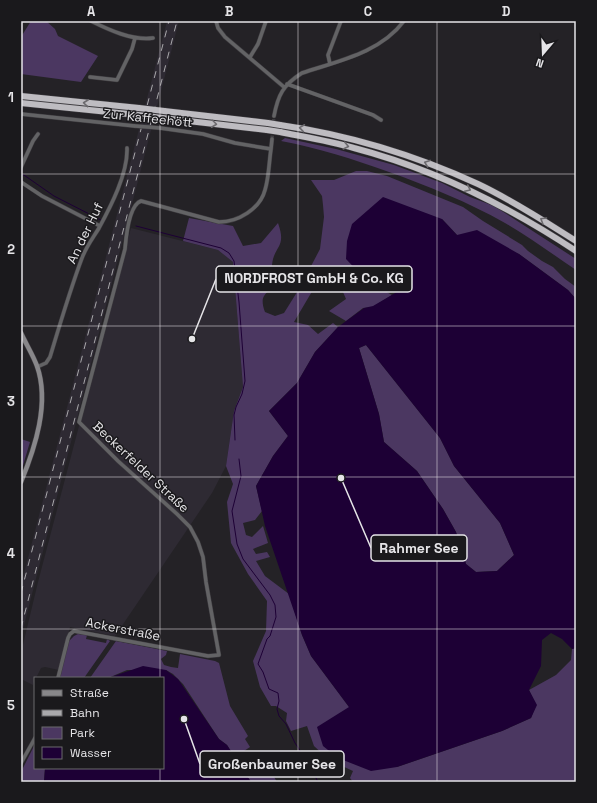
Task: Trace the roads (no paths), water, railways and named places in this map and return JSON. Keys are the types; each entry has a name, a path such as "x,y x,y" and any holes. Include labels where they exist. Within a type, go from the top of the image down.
{"highway":[{"path":"21,92 44,98"},
{"path":"21,96 268,123 325,132 358,140 395,151 439,167 479,185 518,205 576,241"},
{"path":"21,103 267,130 355,148 436,175 493,202 576,251"}],"main road":[{"path":"21,333 37,367 40,379 42,415 36,440 21,482"}],"street":[{"path":"91,21 135,38 144,40 153,38"},
{"path":"216,21 218,28 225,37 285,86 373,115 381,120"},
{"path":"250,57 258,44 266,21"},
{"path":"330,64 328,55 340,21"},
{"path":"274,116 276,107 285,86 302,73 356,56 378,45 395,31 404,21"},
{"path":"90,77 117,80 132,49 135,38"},
{"name":"Zur Kaffeehött","path":"21,114 160,128 203,134 235,143 271,149"},
{"path":"21,168 33,141 38,134"},
{"path":"271,149 272,139"},
{"name":"An der Huf","path":"37,367 46,363 50,357 83,256 116,193 128,155 127,148"},
{"name":"Beckerfelder Straße","path":"219,655 203,557 198,542 190,527 79,422 125,248 130,219 135,205 142,202 214,221 226,222 238,218 254,207 265,191 271,149"},
{"path":"21,182 42,196 101,224"},
{"name":"Ackerstraße","path":"58,677 68,638 74,631 208,656 219,655"},
{"path":"21,763 34,740"}],"water":[{"path":"383,197 442,219 457,235 477,230 519,254 568,290 576,299 576,648 572,649 562,639 551,633 542,640 541,666 529,690 537,705 531,718 502,731 397,767 371,771 338,758 323,746 317,727 349,707 311,656 302,635 265,526 256,486 273,456 288,436 269,411 297,383 315,352 338,327 364,308 373,306 402,289 397,279 369,283 346,259 347,241 352,224","holes":["366,345 440,438 454,466 500,523 514,555 497,571 476,572 466,564 456,532 443,509 417,471 384,442 379,414 359,348"]},
{"path":"143,666 166,670 178,679 219,739 227,745 251,782 44,782 45,769 164,769 164,677 111,677"}],"waterway":[{"path":"21,173 54,196 101,220"},
{"path":"136,226 221,248 229,253 234,261 239,302 245,381 234,415 235,440"},
{"path":"239,459 241,476 232,511 237,544 243,559 270,595 275,605 276,617 258,664 263,672 269,689 278,693 279,701 277,709 279,716 286,724 295,743 308,762 318,782"}],"tunnel":[{"path":"272,139 274,116"}],"railway":[{"path":"21,593 169,21"},
{"path":"21,628 177,21"}],"place":[{"name":"NORDFROST GmbH & Co. KG","path":"192,339"},
{"name":"Rahmer See","path":"341,478"},
{"name":"Großenbaumer See","path":"184,719"}]}
